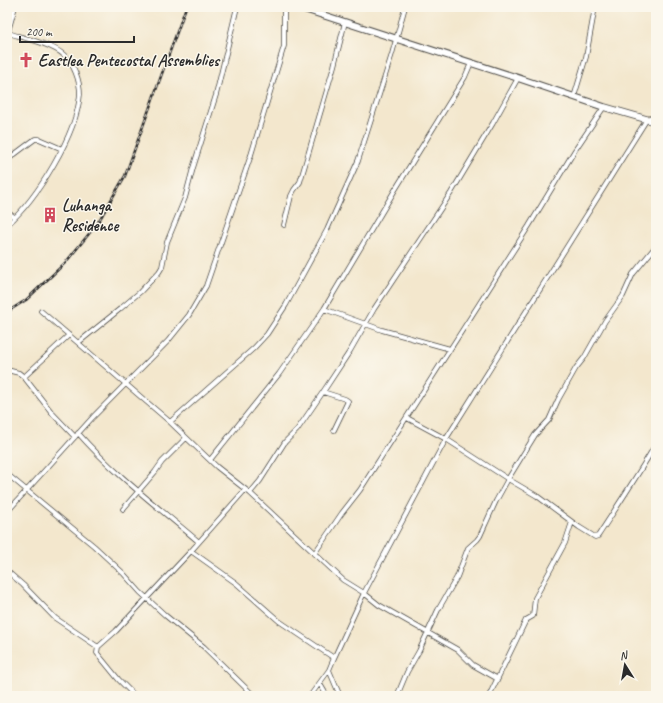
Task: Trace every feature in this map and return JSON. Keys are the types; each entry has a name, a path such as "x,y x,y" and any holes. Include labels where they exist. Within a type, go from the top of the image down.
{"main road":[{"path":"298,7 318,10 345,22 395,39 604,107 656,122"}],"street":[{"path":"7,225 41,185 53,167 77,111 80,94 77,76 64,54 8,34 15,7"},
{"path":"79,342 125,305 151,281 162,267 167,242 185,198 216,95 237,7"},
{"path":"7,512 78,433 168,341 189,315 206,286 251,155 284,46 284,7"},
{"path":"170,422 254,348 266,334 286,304 327,230 358,161 392,54 405,7"},
{"path":"574,97 586,57 595,7"},
{"path":"284,225 291,196 300,182 334,66 345,22"},
{"path":"210,460 270,385 324,309 395,190 466,77 471,63"},
{"path":"250,493 260,481 285,442 297,430 350,351 365,324 455,186 518,78"},
{"path":"314,554 360,490 407,418 575,150 604,107"},
{"path":"310,696 329,670 364,593 446,439 647,120 656,116"},
{"path":"7,160 35,139 39,139 62,149"},
{"path":"7,212 14,217"},
{"path":"398,696 407,672 428,633 438,610 457,577 468,548 480,536 508,480 535,436 549,420 561,394 605,321 623,296 633,274 656,246"},
{"path":"324,309 365,324 450,349"},
{"path":"41,311 79,342 170,422 210,460 250,493 343,580 364,593 379,605 458,650 473,665 498,679"},
{"path":"24,377 69,335"},
{"path":"7,370 19,373 24,377 53,414 75,437"},
{"path":"323,392 345,399 348,402 334,430"},
{"path":"407,418 446,439 508,480 537,496 594,537 598,536 644,467 656,444"},
{"path":"78,433 126,481 199,542"},
{"path":"123,509 162,462 186,438"},
{"path":"7,474 94,546 166,616 204,647 254,696"},
{"path":"135,696 119,680 97,653 98,647 191,551 245,490"},
{"path":"489,696 526,620 533,616 535,598 565,543 572,522"},
{"path":"191,551 236,583 280,621 334,658"},
{"path":"7,571 23,584 55,618 98,647"},
{"path":"329,670 340,696"},
{"path":"320,684 327,696"}],"railway":[{"path":"7,312 26,300 66,262 97,224 125,176 186,7"}],"place":[{"name":"Eastlea Pentecostal Assemblies","path":"26,60"},
{"name":"Luhanga Residence","path":"50,215"}]}
